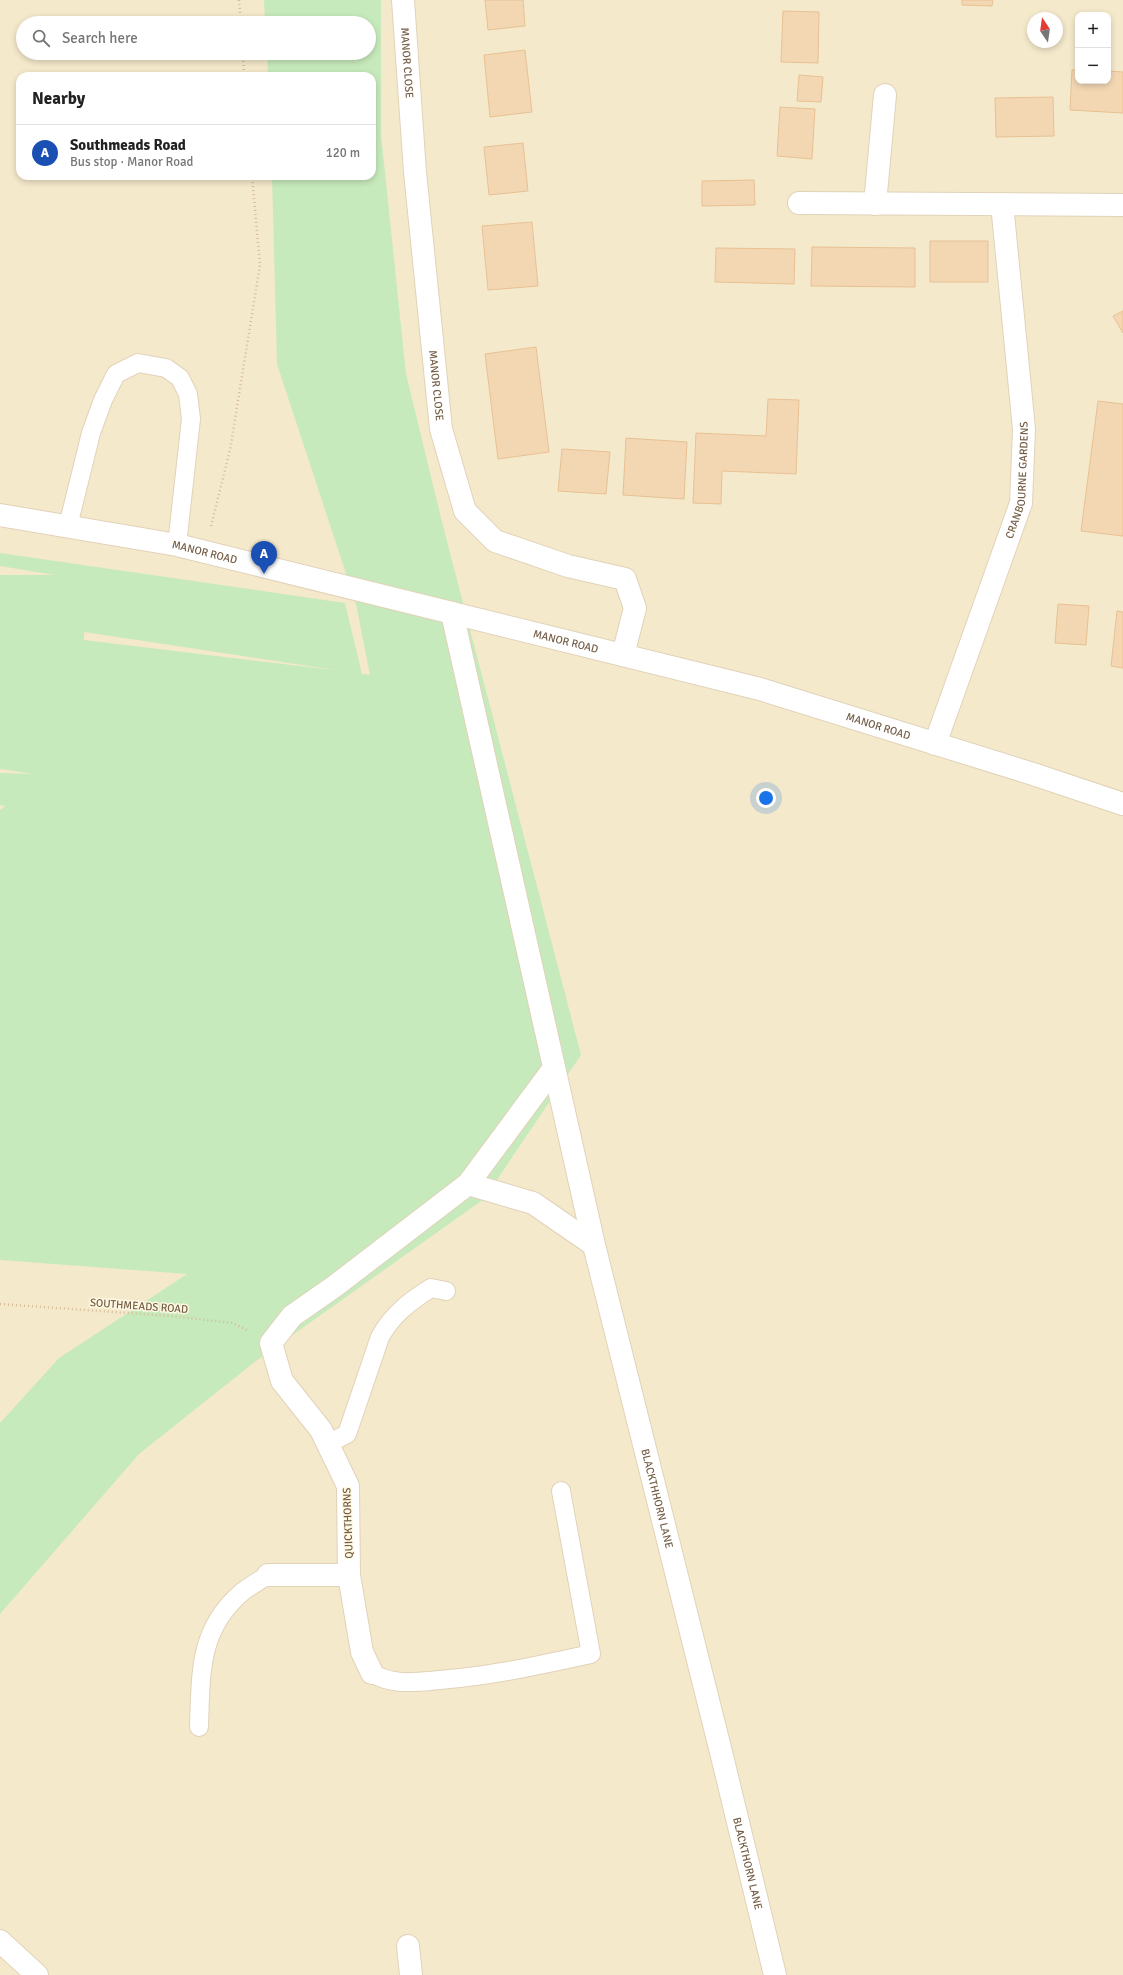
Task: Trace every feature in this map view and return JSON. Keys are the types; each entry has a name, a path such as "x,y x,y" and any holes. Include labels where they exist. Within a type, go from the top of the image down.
{"street":[{"name":"MANOR CLOSE","path":"403,0 415,172 440,429 465,511 495,541 568,566 625,579 635,608 623,655"},
{"path":"874,204 885,95"},
{"path":"799,203 1123,205"},
{"name":"CRANBOURNE GARDENS","path":"935,744 1021,503 1024,429 1002,204"},
{"name":"MANOR ROAD","path":"0,515 177,545 760,689 1123,804"},
{"name":"BLACKTHHORN LANE","path":"452,613 594,1245 722,1752"},
{"path":"271,1343 292,1316 335,1286 468,1184 554,1068"},
{"path":"468,1184 533,1203 594,1245"},
{"name":"QUICKTHORNS","path":"271,1343 282,1382 321,1430 348,1486 349,1575 362,1652 372,1673"},
{"path":"268,1575 349,1575"},
{"name":"BLACKTHORN LANE","path":"722,1752 775,1975"},
{"path":"0,1942 37,1975"},
{"path":"408,1946 411,1975"}],"lane":[{"path":"68,526 91,433 103,400 116,374 138,363 166,368 180,378 188,394 191,419 177,545"},
{"path":"328,1444 347,1434 380,1337 387,1325 400,1310 431,1288 446,1291"},
{"path":"372,1673 392,1682 476,1678 591,1654 561,1491"},
{"path":"199,1727 201,1664 208,1636 225,1610 240,1593 268,1575"}],"path":[{"path":"239,0 240,16"},
{"path":"243,60 244,72"},
{"path":"205,552 230,450 260,264 252,180"},
{"name":"SOUTHMEADS ROAD","path":"0,1304 171,1316 233,1323 271,1343"}],"shaded area":[{"path":"0,0 1123,0 1123,1975 0,1975"}],"green space":[{"path":"264,0 381,0 381,134 406,374 443,526 581,1055 484,1199 256,1361 139,1454 0,1614 0,1423 59,1358 187,1274 0,1260 0,810 5,806 0,805 0,773 34,774 0,769 0,575 54,575 0,566 0,553 345,603 362,674 370,675 356,604 277,364 272,180 376,180 376,72 268,72 267,60 376,60 376,16 265,16","holes":["84,632 337,670 84,640"]}],"building":[{"path":"485,0 523,0 525,26 488,30"},
{"path":"962,0 993,0 992,6 962,5"},
{"path":"783,11 819,12 818,63 781,62"},
{"path":"525,50 532,112 490,117 484,55"},
{"path":"1072,70 1075,70 1075,84 1111,84 1111,71 1123,72 1123,113 1070,110"},
{"path":"799,75 823,77 821,102 797,101"},
{"path":"1053,97 1054,136 996,137 995,98"},
{"path":"780,107 815,109 812,159 777,156"},
{"path":"523,143 528,191 489,195 484,147"},
{"path":"754,180 755,205 702,206 702,181"},
{"path":"532,222 538,286 488,290 482,226"},
{"path":"930,241 988,241 988,282 930,282"},
{"path":"812,247 915,248 915,287 811,286"},
{"path":"716,248 795,249 794,284 715,282"},
{"path":"1123,311 1123,333 1113,316"},
{"path":"536,347 549,452 498,459 485,354"},
{"path":"768,399 799,400 796,474 722,471 721,504 693,503 696,433 766,436"},
{"path":"1098,401 1123,404 1123,536 1081,531"},
{"path":"626,438 687,442 684,499 623,495"},
{"path":"562,449 610,452 606,494 558,491"},
{"path":"1058,604 1089,606 1086,645 1055,643"},
{"path":"1117,611 1123,612 1123,668 1111,666"}],"place":[{"name":"Southmeads Road","path":"264,574"}]}
